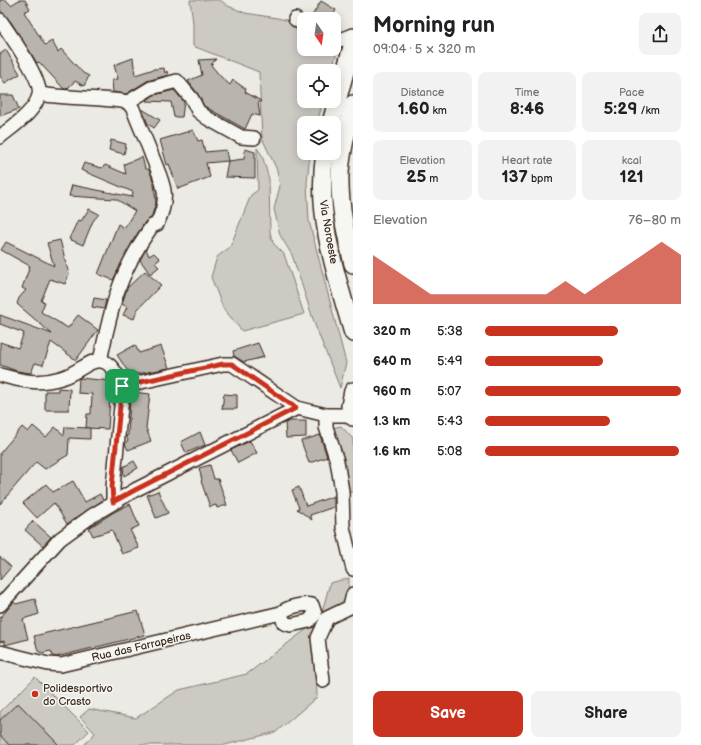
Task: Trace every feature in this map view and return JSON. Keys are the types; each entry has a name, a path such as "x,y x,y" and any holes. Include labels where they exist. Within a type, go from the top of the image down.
{"main road":[{"path":"333,116 353,43"},
{"name":"Via Noroeste","path":"353,104 343,145 340,174 344,220 353,264"},
{"name":"Via Noroeste","path":"324,160 322,179 324,217 333,260 353,333"}],"street":[{"path":"0,20 22,51 39,87 40,94 36,102 23,117 0,137"},
{"path":"341,40 353,35"},
{"path":"128,102 151,88 177,81 192,99 198,111 207,118 241,137 254,138"},
{"path":"40,94 58,97 95,97 128,102 133,109 160,172 164,185 165,201 157,224 152,226 130,259 110,312 100,361"},
{"path":"0,375 34,383 62,378 90,362 100,361 116,371 122,386 112,486 113,502"},
{"path":"122,386 223,364 232,364 296,408 326,415 350,409"},
{"path":"0,605 60,539 93,515 135,490 296,408"},
{"path":"326,415 326,427 337,461 342,491 342,527 353,569"},
{"path":"323,680 318,638 327,618 350,607 353,594"},
{"name":"Rua das Farrapeiras","path":"0,652 48,664 61,665 281,613"}],"shaded area":[{"path":"190,0 220,0 228,6 245,13 277,18 297,24 297,56 336,56 333,64 297,64 297,108 321,108 319,116 297,116 297,160 309,160 307,183 309,221 346,363 340,388 315,325 292,255 280,235 274,209 280,186 277,170 262,138 259,72 193,46 193,23"},
{"path":"257,148 262,155 269,179 270,232 273,243 284,254 304,314 242,331 223,308 211,277 217,257 230,247 251,195 258,190"},
{"path":"341,426 353,439 353,492 346,491 332,428"},
{"path":"349,578 348,600 315,636 317,697 276,732 225,745 84,745 95,733 80,717 89,709 136,718 179,690 247,674 320,619 330,583"},
{"name":"Polidesportivo do Crasto","path":"35,677 89,731 75,745 0,745 0,712"}],"building":[{"path":"0,0 6,0 11,5 19,0 25,0 30,9 24,12 45,45 52,41 58,52 61,49 83,73 89,76 84,86 75,81 67,89 64,89 39,62 37,63 11,22 0,10"},
{"path":"321,1 336,10 335,12 314,12"},
{"path":"6,50 20,74 5,83 0,76 0,54"},
{"path":"133,58 135,75 154,69 164,68 165,73 167,71 168,75 147,81 126,94 113,92 112,80 118,79 114,65"},
{"path":"216,59 211,65 220,76 230,85 233,80 246,89 245,92 261,101 258,103 260,116 252,114 245,129 204,106 198,94 188,81 202,75 199,60"},
{"path":"174,90 184,102 182,117 174,117 171,102 146,101 154,95"},
{"path":"0,95 13,95 19,109 0,116"},
{"path":"142,109 160,120 154,128 148,124"},
{"path":"193,130 198,141 202,140 205,152 226,150 228,161 206,163 210,177 178,189 169,164 167,165 160,140"},
{"path":"111,140 126,144 124,154 109,150"},
{"path":"245,149 255,152 255,178 225,177 228,161 244,159"},
{"path":"142,157 145,168 150,171 154,184 156,203 151,218 145,222 134,239 113,280 98,274 118,224 124,228 135,211 116,199 69,196 72,185 132,197 133,192 81,170 84,163 102,168 105,165 126,174 124,164"},
{"path":"89,209 99,214 93,221 83,245 69,239 78,220 81,221"},
{"path":"60,240 69,274 65,284 50,279 41,301 45,302 41,312 68,328 78,315 98,330 76,360 51,342 43,365 35,363 31,373 17,371 0,365 0,342 18,348 24,333 0,324 0,315 52,334 17,304 19,298 26,290 22,288 30,266 1,250 6,242 54,266 47,243"},
{"path":"146,249 149,256 154,253 160,259 155,263 159,267 150,274 140,260"},
{"path":"145,271 161,285 137,310 134,319 123,315 127,307 122,304 127,288"},
{"path":"94,298 106,300 104,309 92,307"},
{"path":"258,343 264,357 244,362 234,356 233,351"},
{"path":"135,345 139,353 161,346 169,368 137,374 127,370 117,355"},
{"path":"79,378 111,381 108,429 86,428 87,414 91,414 92,394 78,393"},
{"path":"58,388 70,389 69,410 45,410 45,391 58,391"},
{"path":"133,392 150,394 146,428 151,441 128,450 125,444 128,440 126,436 128,435 130,400 134,400"},
{"path":"224,394 237,395 237,409 222,409"},
{"path":"290,421 306,421 306,437 286,438 285,423"},
{"path":"33,426 46,437 55,427 64,435 65,427 90,428 90,439 69,438 68,455 45,469 36,462 0,504 0,453 22,427 28,432"},
{"path":"200,432 205,445 186,453 181,442"},
{"path":"320,435 327,457 309,463 301,441"},
{"path":"250,441 257,453 238,463 231,450"},
{"path":"134,461 138,468 124,476 123,467"},
{"path":"210,465 214,479 218,479 227,505 217,508 216,505 210,507 201,481 199,468"},
{"path":"73,481 85,502 100,494 103,500 67,524 54,503 37,518 23,503 46,484 53,492"},
{"path":"299,487 306,506 334,496 334,507 310,515 312,520 297,509 299,508 292,490"},
{"path":"158,491 168,513 156,518 147,495"},
{"path":"130,504 139,526 130,530 139,548 122,554 112,530 93,536 89,528"},
{"path":"33,521 51,537 43,546 25,530"},
{"path":"0,557 11,567 0,580"},
{"path":"35,599 39,614 23,619 28,639 5,645 4,641 0,642 0,618 14,602 16,604"},
{"path":"138,611 145,635 56,657 53,656 51,651 42,653 38,651 34,636"},
{"path":"18,703 59,745 9,745 0,735 0,720"}],"place":[{"name":"Polidesportivo do Crasto","path":"35,694"}],"route":[{"path":"223,364 232,364 296,408 113,502 112,486 122,386 223,364"}]}
